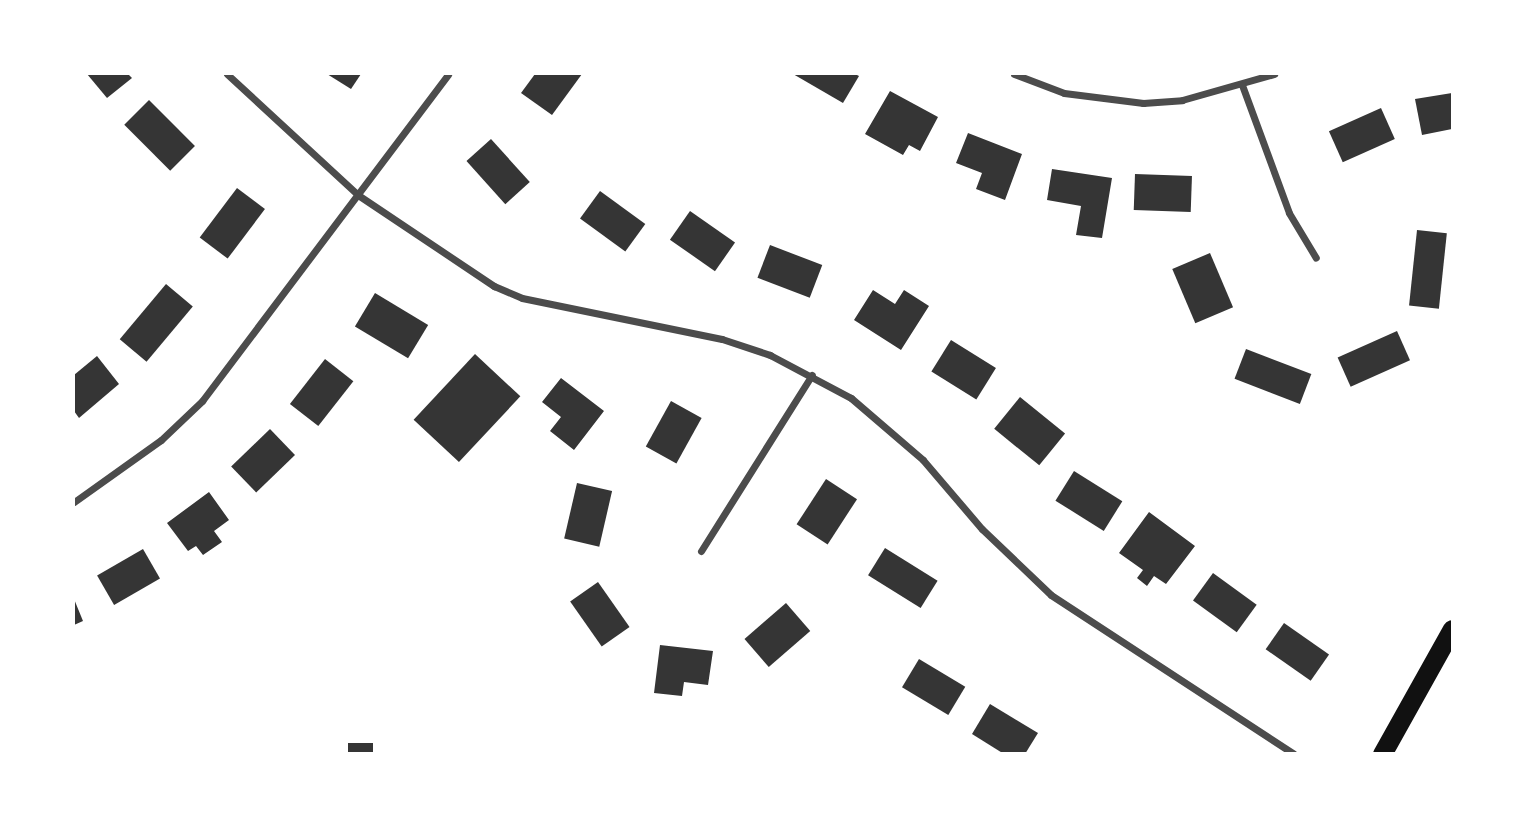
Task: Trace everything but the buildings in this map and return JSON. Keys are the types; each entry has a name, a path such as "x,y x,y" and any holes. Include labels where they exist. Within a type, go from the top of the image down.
{"highway":[{"path":"1382,754 1452,629"}],"street":[{"path":"227,74 358,195 494,286 522,298 722,339 812,375 882,421 923,460 1018,568 1051,595 1294,754"},
{"path":"74,502 161,440 202,401 448,74"},
{"path":"1014,74 1064,93 1143,103 1182,100 1274,74"},
{"path":"1242,85 1289,213 1316,258"},
{"path":"701,551 812,375"}]}
